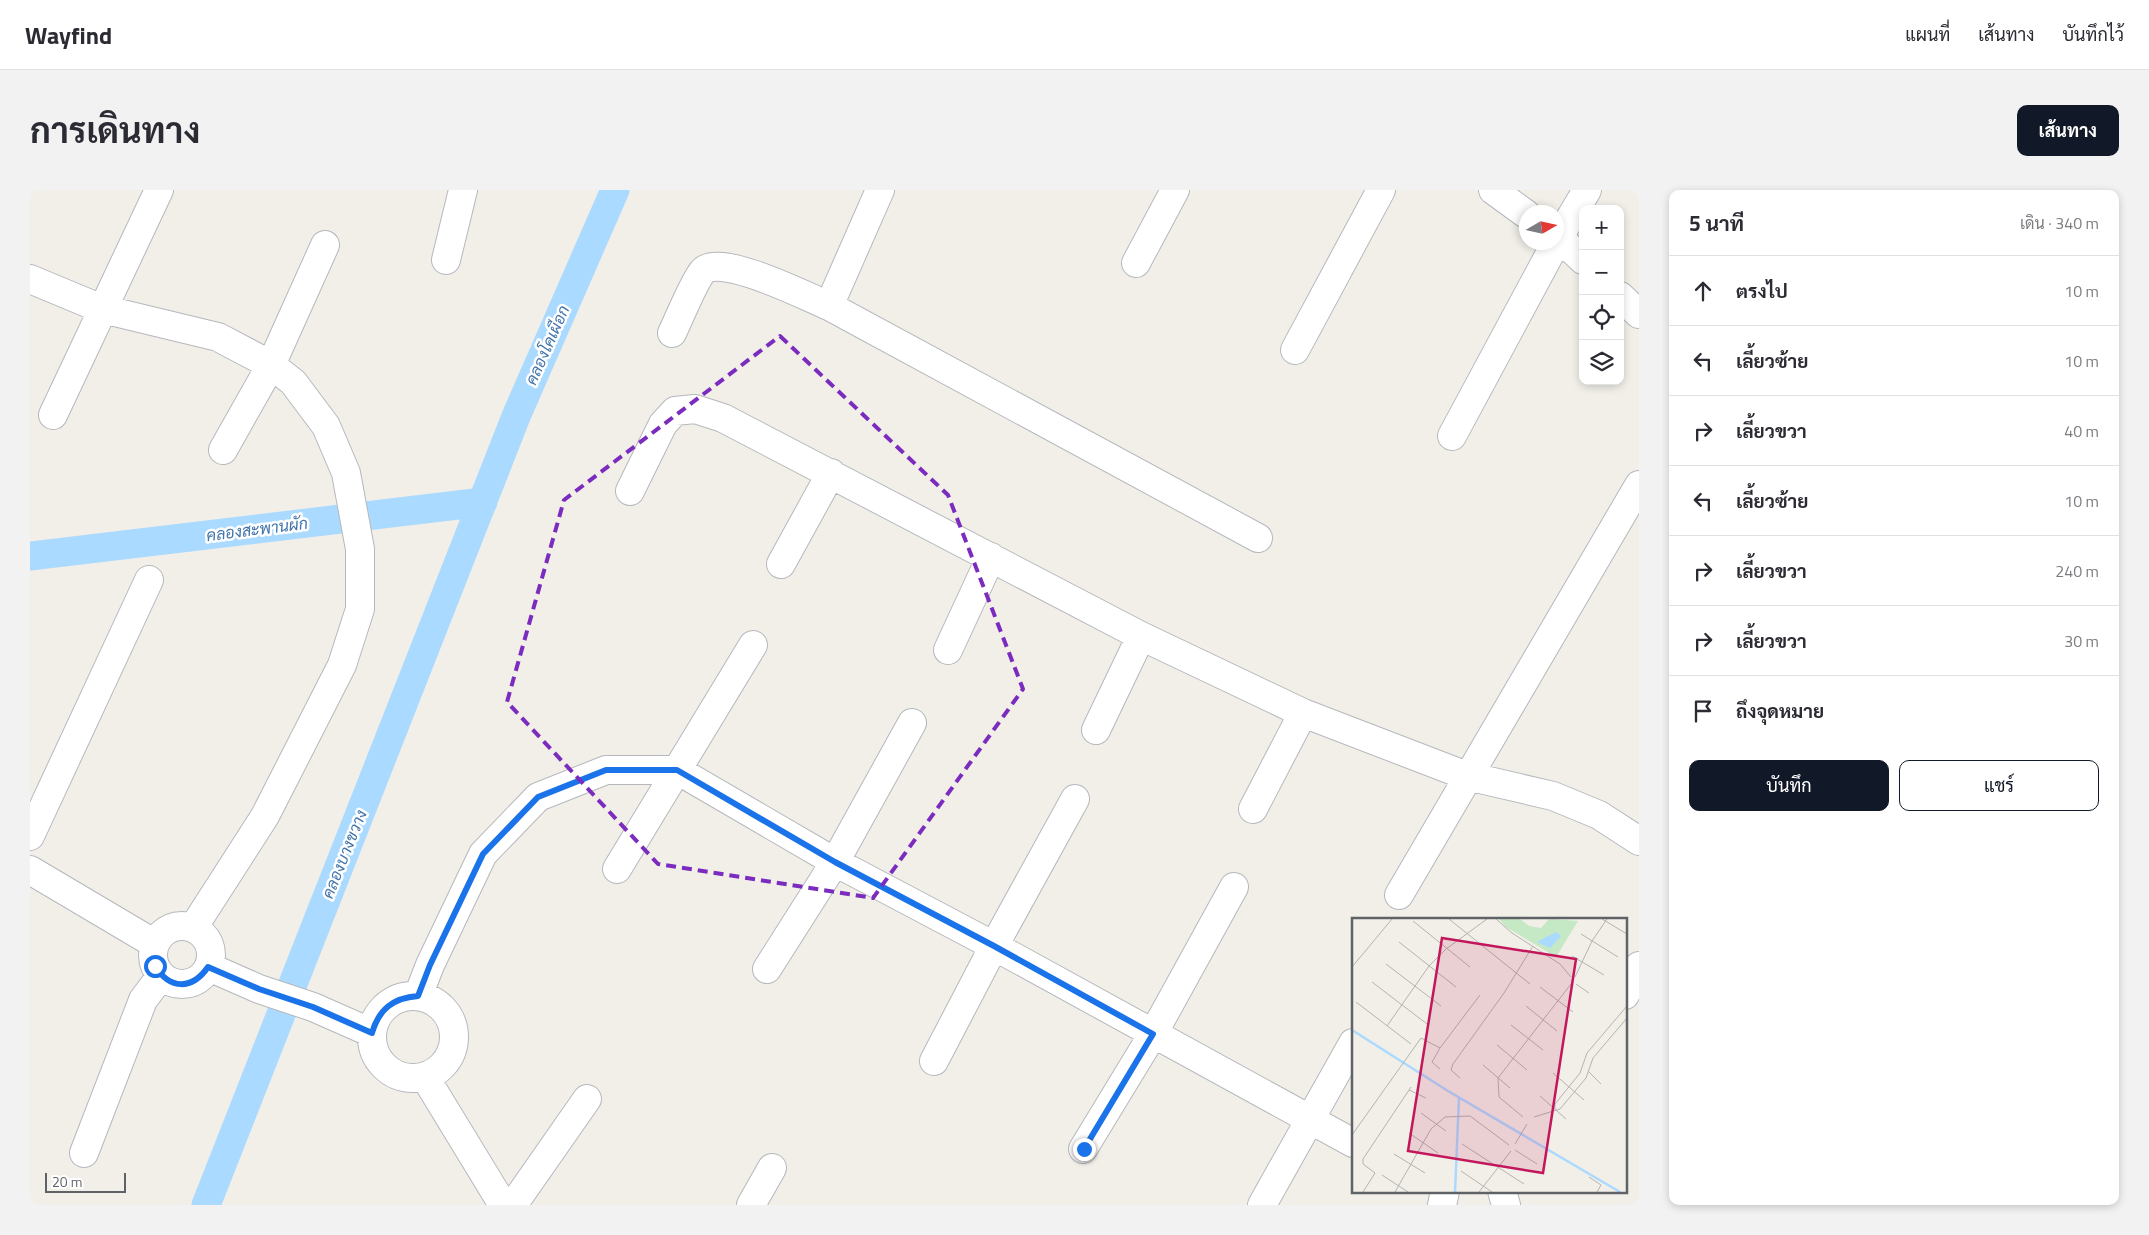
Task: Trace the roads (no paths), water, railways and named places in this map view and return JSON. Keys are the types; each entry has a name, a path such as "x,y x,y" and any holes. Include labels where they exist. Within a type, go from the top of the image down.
{"street":[{"path":"53,415 158,190"},
{"path":"446,260 463,190"},
{"path":"829,306 880,190"},
{"path":"1136,264 1176,190"},
{"path":"1295,350 1381,190"},
{"path":"1493,190 1519,209"},
{"path":"1564,226 1587,190"},
{"path":"1564,242 1579,256"},
{"path":"223,450 271,365 326,244"},
{"path":"1452,436 1551,250"},
{"path":"672,333 703,271 714,265 732,267 829,306 1258,538"},
{"path":"30,279 102,309 218,337 271,365 293,382 326,426 346,473 360,549 360,609 342,665 265,816 193,928"},
{"path":"1624,300 1639,314"},
{"path":"630,491 663,424 675,411 695,409 722,418 831,472 1141,636 1303,713 1467,776 1553,796 1599,815 1639,841"},
{"path":"782,564 831,472"},
{"path":"1399,895 1639,485"},
{"path":"948,650 991,557"},
{"path":"30,836 148,580"},
{"path":"1096,730 1141,636"},
{"path":"617,869 753,645"},
{"path":"1253,809 1303,713"},
{"path":"767,969 835,862 912,722"},
{"path":"418,996 430,965 483,854 538,797 606,770 677,770 835,862 994,946 1352,1141"},
{"path":"934,1062 994,946 1075,799"},
{"path":"30,870 155,944"},
{"path":"1084,1149 1153,1034 1234,887"},
{"path":"182,926 193,928 209,944 211,955 208,967 202,976 193,982 182,985 170,982 161,976 154,960 155,944 161,934 171,928 182,926"},
{"path":"1626,993 1639,966"},
{"path":"208,967 259,989 313,1007 372,1033"},
{"path":"84,1153 143,1000 161,976"},
{"path":"418,996 431,1000 442,1009 450,1020 454,1034 453,1048 447,1060 438,1071 425,1077 398,1076 387,1069 378,1059 373,1046 372,1033 376,1020 383,1010 399,999 418,996"},
{"path":"1262,1205 1352,1045"},
{"path":"425,1077 503,1205"},
{"path":"513,1205 587,1100"},
{"path":"751,1205 772,1168"},
{"path":"1442,1205 1445,1192"},
{"path":"1502,1192 1506,1205"}],"waterway":[{"name":"คลองบางขวาง","path":"206,1205 517,414 615,190"},
{"name":"คลองสะพานผัก","path":"30,556 483,502"}],"water label":[{"name":"คลองโคเผือก","path":"547,345"}]}
